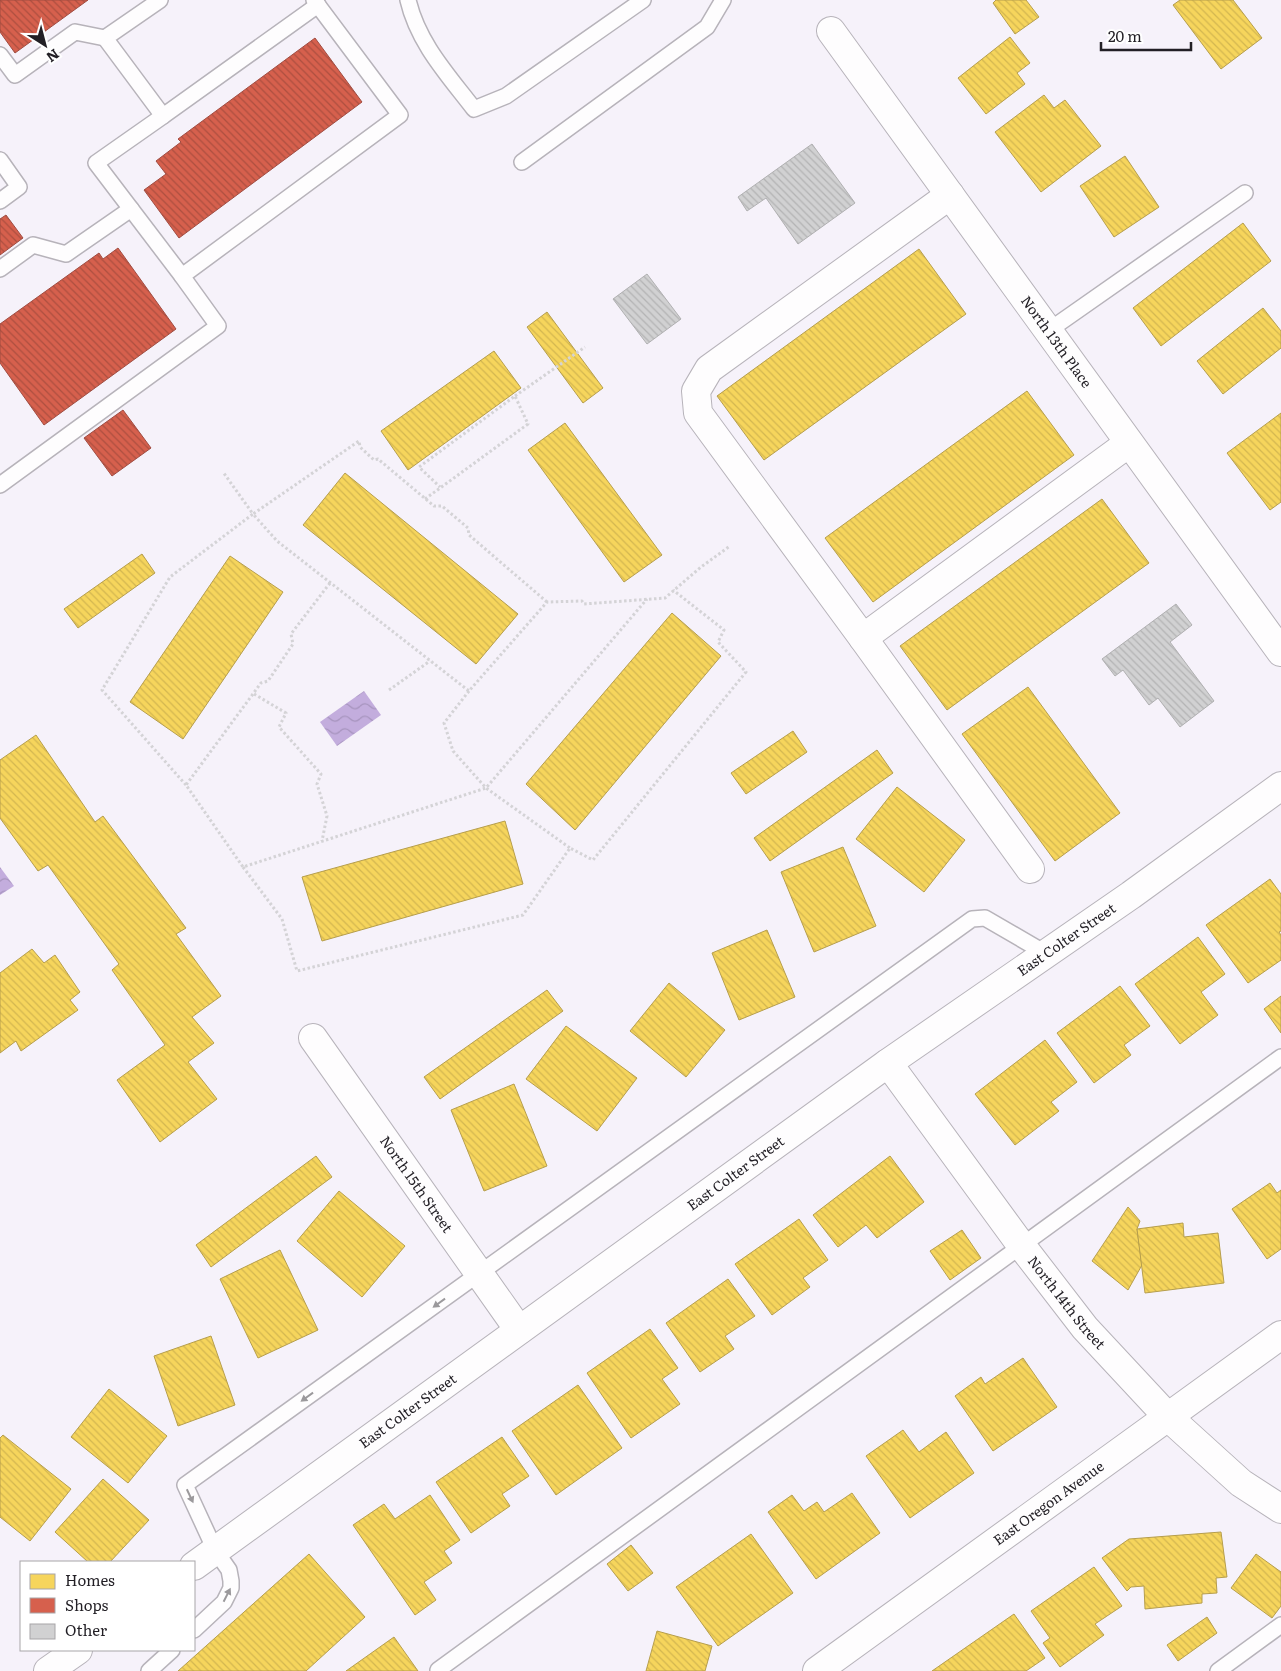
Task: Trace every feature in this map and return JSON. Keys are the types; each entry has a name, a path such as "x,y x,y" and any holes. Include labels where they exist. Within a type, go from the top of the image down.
{"street":[{"name":"North 13th Place","path":"832,32 1281,652"},
{"path":"950,195 709,369 696,390 698,413 1030,869"},
{"path":"863,638 1130,443"},
{"name":"East Colter Street","path":"195,1565 888,1063 1131,895 1281,786"},
{"name":"North 15th Street","path":"313,1038 518,1330"},
{"name":"North 14th Street","path":"888,1063 1021,1245 1085,1328 1167,1416 1241,1483 1281,1509"},
{"name":"East Oregon Avenue","path":"817,1671 1281,1335"},
{"path":"48,1671 77,1651"}],"lane":[{"path":"105,38 160,0"},
{"path":"408,0 412,16 428,49 474,109 506,96 643,0"},
{"path":"522,162 707,27 723,0"},
{"path":"0,485 218,326 96,162 162,116 316,2 400,115 182,276"},
{"path":"0,56 14,75 75,32 105,38 162,116"},
{"path":"0,160 20,186 0,201"},
{"path":"1048,331 1245,193"},
{"path":"0,269 32,245 66,254 132,209"},
{"path":"195,1629 224,1602 231,1588 229,1570 216,1550 185,1485 972,919 985,918 1047,954"},
{"path":"438,1670 1281,1057"},
{"path":"1218,1671 1281,1625"},
{"path":"149,1671 171,1651"}],"path":[{"path":"440,487 419,466 585,347"},
{"path":"425,499 528,424 515,396"},
{"path":"570,848 523,915 298,971 282,918 243,867 186,785 102,690 170,577 253,514 359,441 360,447 374,460 378,459 434,506 442,506 468,528 469,535 547,602 582,601 584,604 665,598 701,567 730,546"},
{"path":"223,472 253,514 277,541 469,691"},
{"path":"186,785 261,683 268,681 293,644 291,634 330,583"},
{"path":"547,602 469,691 444,723 453,751 486,788 570,848 593,860 746,672 718,642 724,630 674,590"},
{"path":"243,867 486,788 647,599"},
{"path":"389,690 430,661"},
{"path":"254,694 286,713 279,727 322,774 317,784 327,816 322,841"}],"water":[{"path":"364,691 381,715 337,746 320,722"},
{"path":"0,867 14,886 0,895"}],"building: Homes":[{"path":"996,0 1026,0 1039,17 1015,34 993,3"},
{"path":"1180,0 1233,0 1262,38 1221,69 1173,5"},
{"path":"1010,37 1030,63 1017,73 1025,84 986,114 958,78"},
{"path":"1044,95 1054,108 1065,100 1101,146 1041,192 995,132"},
{"path":"1125,156 1159,207 1114,237 1080,186"},
{"path":"1243,223 1271,261 1161,346 1133,308"},
{"path":"919,249 966,314 764,460 717,396"},
{"path":"1263,308 1281,331 1281,348 1223,394 1197,361"},
{"path":"547,312 603,388 583,403 527,327"},
{"path":"494,351 521,388 408,470 381,431"},
{"path":"1027,391 1074,455 873,602 825,538"},
{"path":"1281,413 1281,502 1270,510 1227,453"},
{"path":"565,423 662,555 624,582 528,450"},
{"path":"345,473 518,614 476,664 303,525"},
{"path":"1102,499 1149,563 947,710 900,646"},
{"path":"142,554 155,573 78,628 64,609"},
{"path":"230,556 283,592 183,739 130,702"},
{"path":"672,613 721,656 575,830 526,784"},
{"path":"1028,687 1120,813 1055,861 962,734"},
{"path":"793,731 807,752 746,794 731,773"},
{"path":"36,735 95,822 103,816 186,928 176,934 221,996 192,1017 214,1043 188,1062 217,1099 160,1142 117,1080 165,1045 112,970 119,964 48,865 38,871 0,818 0,760"},
{"path":"877,750 893,773 770,861 754,838"},
{"path":"897,787 965,840 924,892 856,839"},
{"path":"505,821 523,884 322,941 302,877"},
{"path":"843,847 876,926 814,952 781,872"},
{"path":"1270,879 1281,894 1281,931 1279,932 1281,935 1281,960 1248,983 1206,925"},
{"path":"767,930 795,997 739,1020 712,953"},
{"path":"1198,937 1225,974 1201,992 1218,1015 1180,1044 1135,984"},
{"path":"32,949 44,963 55,955 80,992 70,1000 78,1010 21,1051 16,1041 0,1053 0,973"},
{"path":"669,983 725,1030 686,1077 630,1031"},
{"path":"1120,986 1150,1026 1124,1045 1131,1055 1094,1083 1057,1033"},
{"path":"547,990 563,1011 440,1099 424,1077"},
{"path":"1281,996 1281,1033 1264,1009"},
{"path":"566,1026 637,1078 597,1131 526,1079"},
{"path":"1045,1040 1077,1082 1051,1102 1059,1111 1015,1145 975,1094"},
{"path":"514,1084 547,1166 484,1191 451,1110"},
{"path":"316,1156 332,1177 211,1267 196,1245"},
{"path":"890,1156 924,1202 877,1238 866,1225 838,1247 813,1215"},
{"path":"1270,1183 1277,1193 1281,1190 1281,1249 1267,1259 1232,1209"},
{"path":"339,1191 405,1246 362,1297 297,1241"},
{"path":"1128,1207 1140,1221 1137,1229 1142,1265 1128,1290 1092,1261"},
{"path":"799,1219 828,1260 803,1278 810,1287 772,1315 735,1264"},
{"path":"1183,1223 1184,1237 1218,1233 1224,1283 1145,1293 1137,1229"},
{"path":"962,1230 981,1258 950,1280 930,1251"},
{"path":"280,1250 318,1330 258,1358 220,1279"},
{"path":"728,1279 755,1316 725,1336 734,1349 700,1372 666,1323"},
{"path":"650,1329 678,1368 662,1379 680,1404 631,1438 587,1373"},
{"path":"211,1336 235,1405 178,1426 154,1356"},
{"path":"1023,1358 1057,1407 993,1451 955,1396 981,1377 985,1384"},
{"path":"578,1385 622,1448 556,1495 512,1431"},
{"path":"109,1389 167,1436 128,1483 71,1437"},
{"path":"903,1430 919,1452 946,1432 974,1473 910,1518 866,1456"},
{"path":"3,1435 71,1489 30,1541 0,1517 0,1438"},
{"path":"502,1437 529,1476 502,1494 510,1506 471,1533 436,1482"},
{"path":"103,1479 149,1520 111,1561 87,1561 55,1532"},
{"path":"852,1493 880,1533 816,1579 768,1512 792,1495 804,1511 817,1502 824,1512"},
{"path":"430,1495 460,1540 444,1551 452,1563 424,1582 436,1600 415,1615 353,1525 384,1504 395,1519"},
{"path":"1221,1532 1227,1577 1216,1578 1217,1593 1202,1594 1202,1603 1145,1609 1144,1586 1131,1587 1127,1591 1102,1558 1129,1539"},
{"path":"751,1534 793,1593 718,1646 676,1587"},
{"path":"631,1545 653,1573 628,1591 607,1564"},
{"path":"309,1554 365,1617 306,1671 178,1671"},
{"path":"1256,1554 1281,1572 1281,1606 1272,1618 1231,1588"},
{"path":"1094,1567 1122,1606 1095,1624 1104,1635 1060,1667 1043,1643 1050,1638 1031,1611"},
{"path":"1014,1614 1045,1658 1026,1671 932,1671"},
{"path":"1207,1617 1217,1633 1178,1661 1167,1645"},
{"path":"657,1631 712,1646 705,1671 646,1671"},
{"path":"394,1637 418,1671 346,1671"}],"building: Shops":[{"path":"0,0 88,0 15,53 0,32"},
{"path":"315,38 362,102 179,238 144,190 166,174 156,161 181,142 178,139"},
{"path":"6,215 23,238 0,255 0,219"},
{"path":"118,248 176,329 44,425 0,363 0,324 99,253 103,259"},
{"path":"123,410 151,448 112,476 84,438"}],"building: Other":[{"path":"812,144 855,203 798,244 766,198 747,211 738,197"},
{"path":"647,274 681,319 647,344 613,299"},
{"path":"1176,604 1192,625 1170,642 1214,701 1180,727 1158,698 1149,705 1123,670 1115,676 1102,659"}]}
